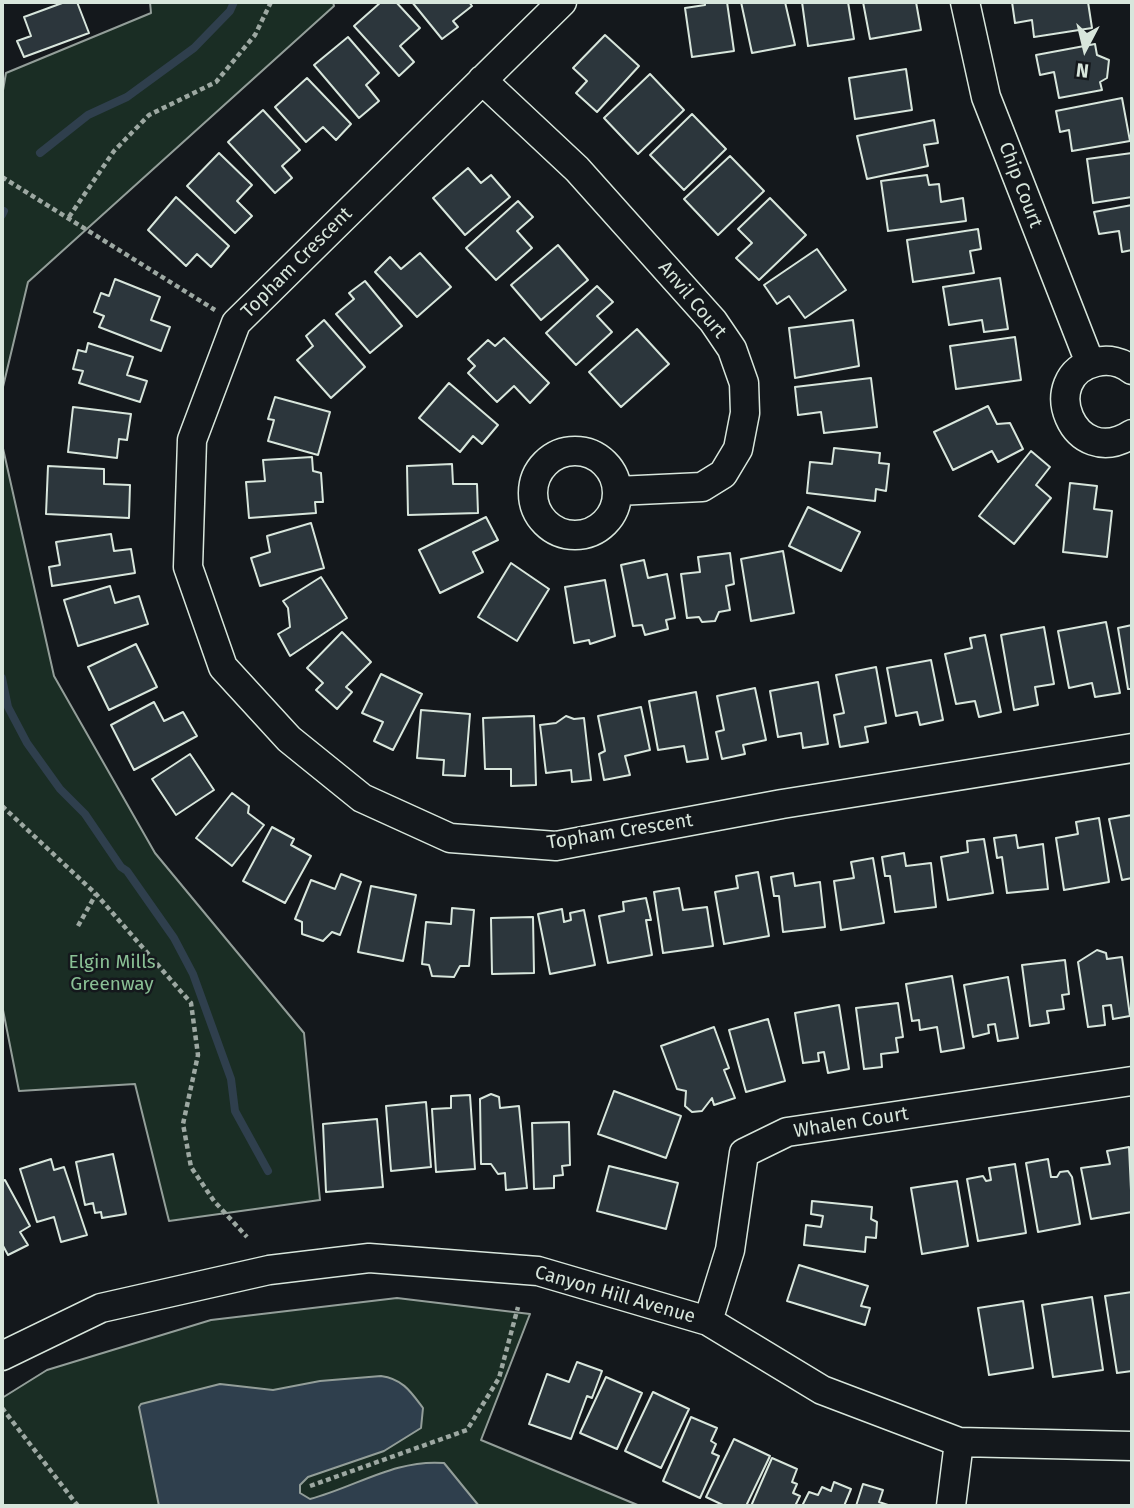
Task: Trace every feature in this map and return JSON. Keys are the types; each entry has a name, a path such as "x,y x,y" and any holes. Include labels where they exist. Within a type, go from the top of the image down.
{"street":[{"name":"Topham Crescent","path":"562,2 236,323 192,440 188,567 223,667 289,739 362,798 450,838 556,846 795,802 1132,748"},
{"name":"Chip Court","path":"965,2 986,97 1090,363"},
{"name":"Anvil Court","path":"482,80 577,169 713,321 732,349 744,383 745,413 738,449 723,474 702,487 617,491"},
{"path":"1132,370 1117,361 1090,363 1070,382 1065,395 1070,422 1079,433 1105,443 1119,442 1132,434"},
{"name":"Whalen Court","path":"708,1321 730,1250 744,1153 787,1132 1132,1081"},
{"name":"Canyon Hill Avenue","path":"2,1356 101,1308 270,1270 369,1258 538,1271 708,1321 822,1390 959,1442 1132,1446"},
{"path":"951,1506 959,1442"}],"path":[{"path":"69,217 114,151 149,115 216,82 255,34 271,2"},
{"path":"2,177 236,323"},
{"path":"2,806 96,894 191,1003 198,1055 183,1124 191,1167 214,1201 247,1237"},
{"path":"78,926 96,894"},
{"path":"310,1486 467,1430 499,1378 518,1307"},
{"path":"2,1408 78,1506"}],"green space":[{"path":"150,2 333,2 334,6 28,282 2,391 2,96 6,73 151,13"},
{"name":"Elgin Mills Greenway","path":"2,444 54,676 155,853 304,1033 320,1200 169,1221 135,1084 19,1091 2,1005"},
{"path":"397,1298 530,1314 481,1440 640,1506 2,1506 2,1398 47,1370 211,1320"}],"water":[{"path":"381,1376 401,1383 423,1408 421,1428 384,1451 308,1477 300,1485 300,1493 310,1499 392,1469 444,1463 479,1506 159,1506 139,1407 141,1404 220,1384 273,1390 320,1381"}],"building":[{"path":"65,2 77,2 89,33 24,57 17,41 31,36 24,17"},
{"path":"381,2 396,2 420,28 400,46 414,62 399,76 354,26"},
{"path":"412,2 469,2 472,6 453,21 458,27 442,39"},
{"path":"705,2 727,2 734,51 692,57 685,8 705,5"},
{"path":"741,2 785,2 795,45 752,53"},
{"path":"802,2 848,2 854,39 808,46"},
{"path":"863,2 916,2 921,30 870,39"},
{"path":"1012,2 1088,2 1092,28 1034,37 1032,20 1015,23"},
{"path":"605,35 639,66 597,112 576,93 587,81 573,68"},
{"path":"348,37 379,73 366,85 379,101 359,118 314,65"},
{"path":"1095,44 1097,55 1109,60 1107,78 1100,82 1102,90 1059,98 1054,72 1040,75 1036,55"},
{"path":"906,69 912,110 855,119 849,78"},
{"path":"650,74 684,110 638,154 604,118"},
{"path":"307,78 351,124 336,140 323,127 306,142 275,107"},
{"path":"1122,98 1130,141 1072,151 1069,130 1060,132 1056,111"},
{"path":"263,110 300,150 282,166 292,178 275,193 228,142"},
{"path":"692,114 726,149 684,190 650,155"},
{"path":"934,120 938,143 924,145 928,166 867,179 857,136"},
{"path":"219,153 252,185 237,201 252,216 235,233 187,186"},
{"path":"1132,153 1132,197 1093,203 1087,159"},
{"path":"730,156 764,191 718,235 684,199"},
{"path":"468,168 481,183 491,175 510,197 465,235 433,198"},
{"path":"927,175 929,185 939,184 941,202 963,198 966,221 888,231 881,181"},
{"path":"176,197 229,246 211,267 197,254 186,266 148,230"},
{"path":"770,198 806,235 759,280 736,258 752,243 738,229"},
{"path":"518,201 533,217 517,231 532,248 496,280 466,248"},
{"path":"1132,205 1132,250 1122,252 1119,231 1099,234 1094,212"},
{"path":"978,229 981,249 970,251 974,273 913,282 907,240"},
{"path":"558,245 588,280 541,320 511,285"},
{"path":"817,249 846,290 805,318 789,296 777,304 764,285"},
{"path":"420,253 451,287 417,317 375,272 390,257 401,269"},
{"path":"1000,278 1008,329 984,332 982,320 949,325 943,287"},
{"path":"115,279 160,297 151,320 170,327 161,351 99,327 104,316 94,312 101,293 109,296"},
{"path":"365,281 402,326 370,353 336,314 354,299 349,293"},
{"path":"597,286 613,302 597,316 612,332 576,365 546,333"},
{"path":"324,320 365,367 331,398 297,360 313,346 306,336"},
{"path":"853,320 859,366 795,378 789,328"},
{"path":"637,329 669,364 621,407 589,372"},
{"path":"1015,337 1021,380 956,389 950,346"},
{"path":"504,338 549,383 530,403 514,386 497,402 468,373 475,366 468,359 488,340 495,346"},
{"path":"88,343 133,357 127,375 147,381 140,402 79,383 83,371 73,369 78,350 86,352"},
{"path":"871,378 877,427 824,433 821,412 798,415 795,387"},
{"path":"449,383 498,425 482,444 473,436 460,452 419,418"},
{"path":"275,397 330,412 318,455 268,441 274,420 268,419"},
{"path":"988,406 997,424 1010,423 1023,449 998,462 992,451 953,470 934,432"},
{"path":"73,407 131,414 127,440 119,439 117,458 68,452"},
{"path":"834,448 880,453 879,463 889,464 886,491 876,489 875,501 807,493 810,462 832,464"},
{"path":"1031,451 1050,467 1036,485 1051,498 1014,544 979,516"},
{"path":"312,457 313,471 321,473 323,502 315,502 316,513 249,518 246,482 265,481 263,460"},
{"path":"452,464 453,484 477,484 478,513 408,515 407,466"},
{"path":"48,466 104,469 104,484 130,485 129,518 46,514"},
{"path":"1070,483 1097,486 1094,509 1112,511 1107,557 1063,552"},
{"path":"808,507 860,532 841,571 789,546"},
{"path":"486,517 498,540 473,552 483,572 440,593 419,550"},
{"path":"311,523 324,568 260,586 251,558 270,552 267,536"},
{"path":"111,534 114,551 131,549 135,573 52,586 49,567 60,565 56,542"},
{"path":"783,551 794,613 751,621 741,559"},
{"path":"730,553 734,584 726,586 730,610 719,612 715,621 702,622 699,617 687,618 681,574 700,572 698,557"},
{"path":"644,560 648,578 667,574 675,618 666,620 668,629 645,635 642,625 633,626 621,565"},
{"path":"511,563 549,589 517,641 478,617"},
{"path":"321,577 347,618 290,656 278,634 290,627 288,608 283,601"},
{"path":"605,580 615,636 590,644 589,640 574,643 565,587"},
{"path":"110,586 115,603 139,596 148,624 78,646 64,600"},
{"path":"1106,622 1120,693 1095,697 1092,683 1069,688 1058,631"},
{"path":"1132,625 1132,689 1128,689 1118,628"},
{"path":"1044,627 1054,684 1035,687 1038,705 1014,710 1001,635"},
{"path":"342,632 371,662 346,687 352,692 337,709 316,690 323,683 307,668"},
{"path":"985,635 1001,712 979,717 975,701 956,704 945,654 972,648 970,638"},
{"path":"136,644 157,687 109,710 88,667"},
{"path":"931,660 943,720 920,725 917,712 896,716 887,668"},
{"path":"876,667 886,723 865,727 868,742 840,747 834,715 844,713 836,675"},
{"path":"381,674 422,694 393,750 374,741 383,722 362,713"},
{"path":"818,682 828,744 803,748 801,733 778,737 770,691"},
{"path":"755,688 766,740 743,745 745,754 722,759 716,732 724,730 717,696"},
{"path":"696,692 708,759 687,762 684,746 658,750 649,701"},
{"path":"154,702 164,721 183,712 197,736 134,770 111,725"},
{"path":"641,707 650,750 625,756 630,775 604,780 599,754 605,751 598,716"},
{"path":"421,710 470,714 465,776 443,775 444,760 417,758"},
{"path":"534,716 536,785 511,786 511,769 485,769 483,718"},
{"path":"566,716 584,718 591,780 572,782 571,770 546,773 540,725 556,723"},
{"path":"190,754 214,790 176,815 152,779"},
{"path":"232,793 249,806 248,813 264,825 232,866 196,838"},
{"path":"1132,815 1132,878 1122,880 1109,819"},
{"path":"1099,818 1109,882 1064,890 1056,838 1078,834 1076,822"},
{"path":"272,827 294,839 291,845 311,856 285,903 243,881"},
{"path":"1016,835 1018,848 1043,844 1048,889 1007,893 1002,857 997,858 994,838"},
{"path":"984,839 993,893 948,900 941,857 968,852 967,841"},
{"path":"904,853 906,866 931,863 936,907 895,912 890,876 885,876 882,857"},
{"path":"873,858 884,923 841,930 834,881 854,878 851,862"},
{"path":"758,872 769,936 724,944 715,892 738,888 736,876"},
{"path":"793,873 795,886 820,882 825,927 783,932 779,896 774,896 771,877"},
{"path":"341,874 361,882 340,935 332,932 323,941 302,934 302,922 295,919 311,880 335,889"},
{"path":"371,886 416,895 403,961 358,952"},
{"path":"679,888 683,910 707,907 713,946 663,953 654,892"},
{"path":"646,898 651,920 646,920 652,955 608,963 599,916 624,911 623,902"},
{"path":"452,908 474,910 469,966 460,966 454,977 432,976 429,965 422,964 426,922 451,924"},
{"path":"562,909 564,922 571,920 570,913 584,910 595,965 550,974 538,914"},
{"path":"533,917 534,973 492,974 491,918"},
{"path":"1097,950 1106,953 1107,959 1122,957 1130,1016 1113,1019 1111,1005 1103,1006 1105,1025 1088,1027 1078,962"},
{"path":"1065,960 1069,994 1062,995 1064,1009 1047,1011 1049,1023 1030,1026 1022,965"},
{"path":"952,976 964,1048 941,1052 937,1027 920,1030 919,1020 912,1021 906,984"},
{"path":"1008,977 1018,1038 998,1041 995,1024 988,1025 989,1033 973,1037 964,985"},
{"path":"898,1003 903,1037 896,1038 898,1052 881,1054 882,1067 864,1069 856,1008"},
{"path":"839,1005 849,1069 828,1073 824,1052 818,1053 819,1061 803,1063 795,1013"},
{"path":"768,1019 785,1081 746,1092 729,1030"},
{"path":"714,1027 729,1068 724,1070 735,1098 714,1105 712,1098 702,1111 692,1112 685,1106 686,1091 677,1089 661,1046"},
{"path":"614,1091 681,1116 666,1158 598,1134"},
{"path":"491,1094 499,1097 500,1108 519,1106 527,1188 506,1190 505,1173 498,1174 491,1164 481,1164 480,1099"},
{"path":"470,1095 475,1169 436,1172 432,1109 451,1108 451,1096"},
{"path":"426,1102 431,1167 391,1171 386,1106"},
{"path":"377,1119 383,1187 326,1192 323,1124"},
{"path":"569,1122 570,1165 562,1166 563,1175 554,1176 554,1188 534,1189 532,1123"},
{"path":"1129,1147 1132,1212 1091,1219 1081,1168 1110,1164 1107,1151"},
{"path":"113,1154 126,1214 102,1218 101,1212 95,1213 93,1203 85,1205 76,1162"},
{"path":"51,1159 54,1170 64,1167 87,1235 61,1242 54,1217 37,1222 20,1169"},
{"path":"1048,1159 1051,1177 1068,1171 1072,1177 1080,1224 1038,1232 1026,1163"},
{"path":"1015,1164 1026,1233 978,1241 967,1179 983,1176 986,1181 991,1180 989,1168"},
{"path":"609,1166 678,1183 666,1229 597,1211"},
{"path":"5,1180 30,1226 20,1232 28,1245 8,1255 2,1244 2,1181"},
{"path":"957,1181 968,1246 922,1254 911,1188"},
{"path":"812,1201 872,1207 871,1219 877,1222 876,1238 866,1237 865,1252 804,1245 806,1225 821,1227 823,1216 811,1214"},
{"path":"799,1265 868,1286 861,1306 870,1308 865,1325 787,1301"},
{"path":"1132,1292 1132,1371 1117,1373 1105,1296"},
{"path":"1092,1297 1103,1370 1053,1377 1042,1305"},
{"path":"1023,1301 1033,1368 989,1375 978,1308"},
{"path":"577,1362 602,1371 592,1398 587,1396 571,1439 529,1424 547,1374 569,1382"},
{"path":"606,1377 642,1393 617,1449 580,1433"},
{"path":"653,1392 689,1409 661,1468 625,1451"},
{"path":"691,1417 717,1428 711,1441 716,1444 712,1453 719,1456 700,1498 663,1481"},
{"path":"734,1439 770,1456 746,1506 725,1506 706,1497"},
{"path":"772,1458 797,1469 792,1482 797,1484 793,1493 800,1496 795,1506 751,1506"},
{"path":"834,1482 851,1489 844,1506 802,1506 809,1492 818,1495 822,1487 831,1491"},
{"path":"863,1484 883,1490 879,1502 891,1506 856,1506"}],"waterway":[{"path":"40,153 88,115 127,97 194,48 230,11 234,2"},
{"path":"2,215 4,211"},
{"path":"2,678 8,707 27,743 60,789 85,814 174,938 193,974 231,1079 235,1111 268,1171"}]}
